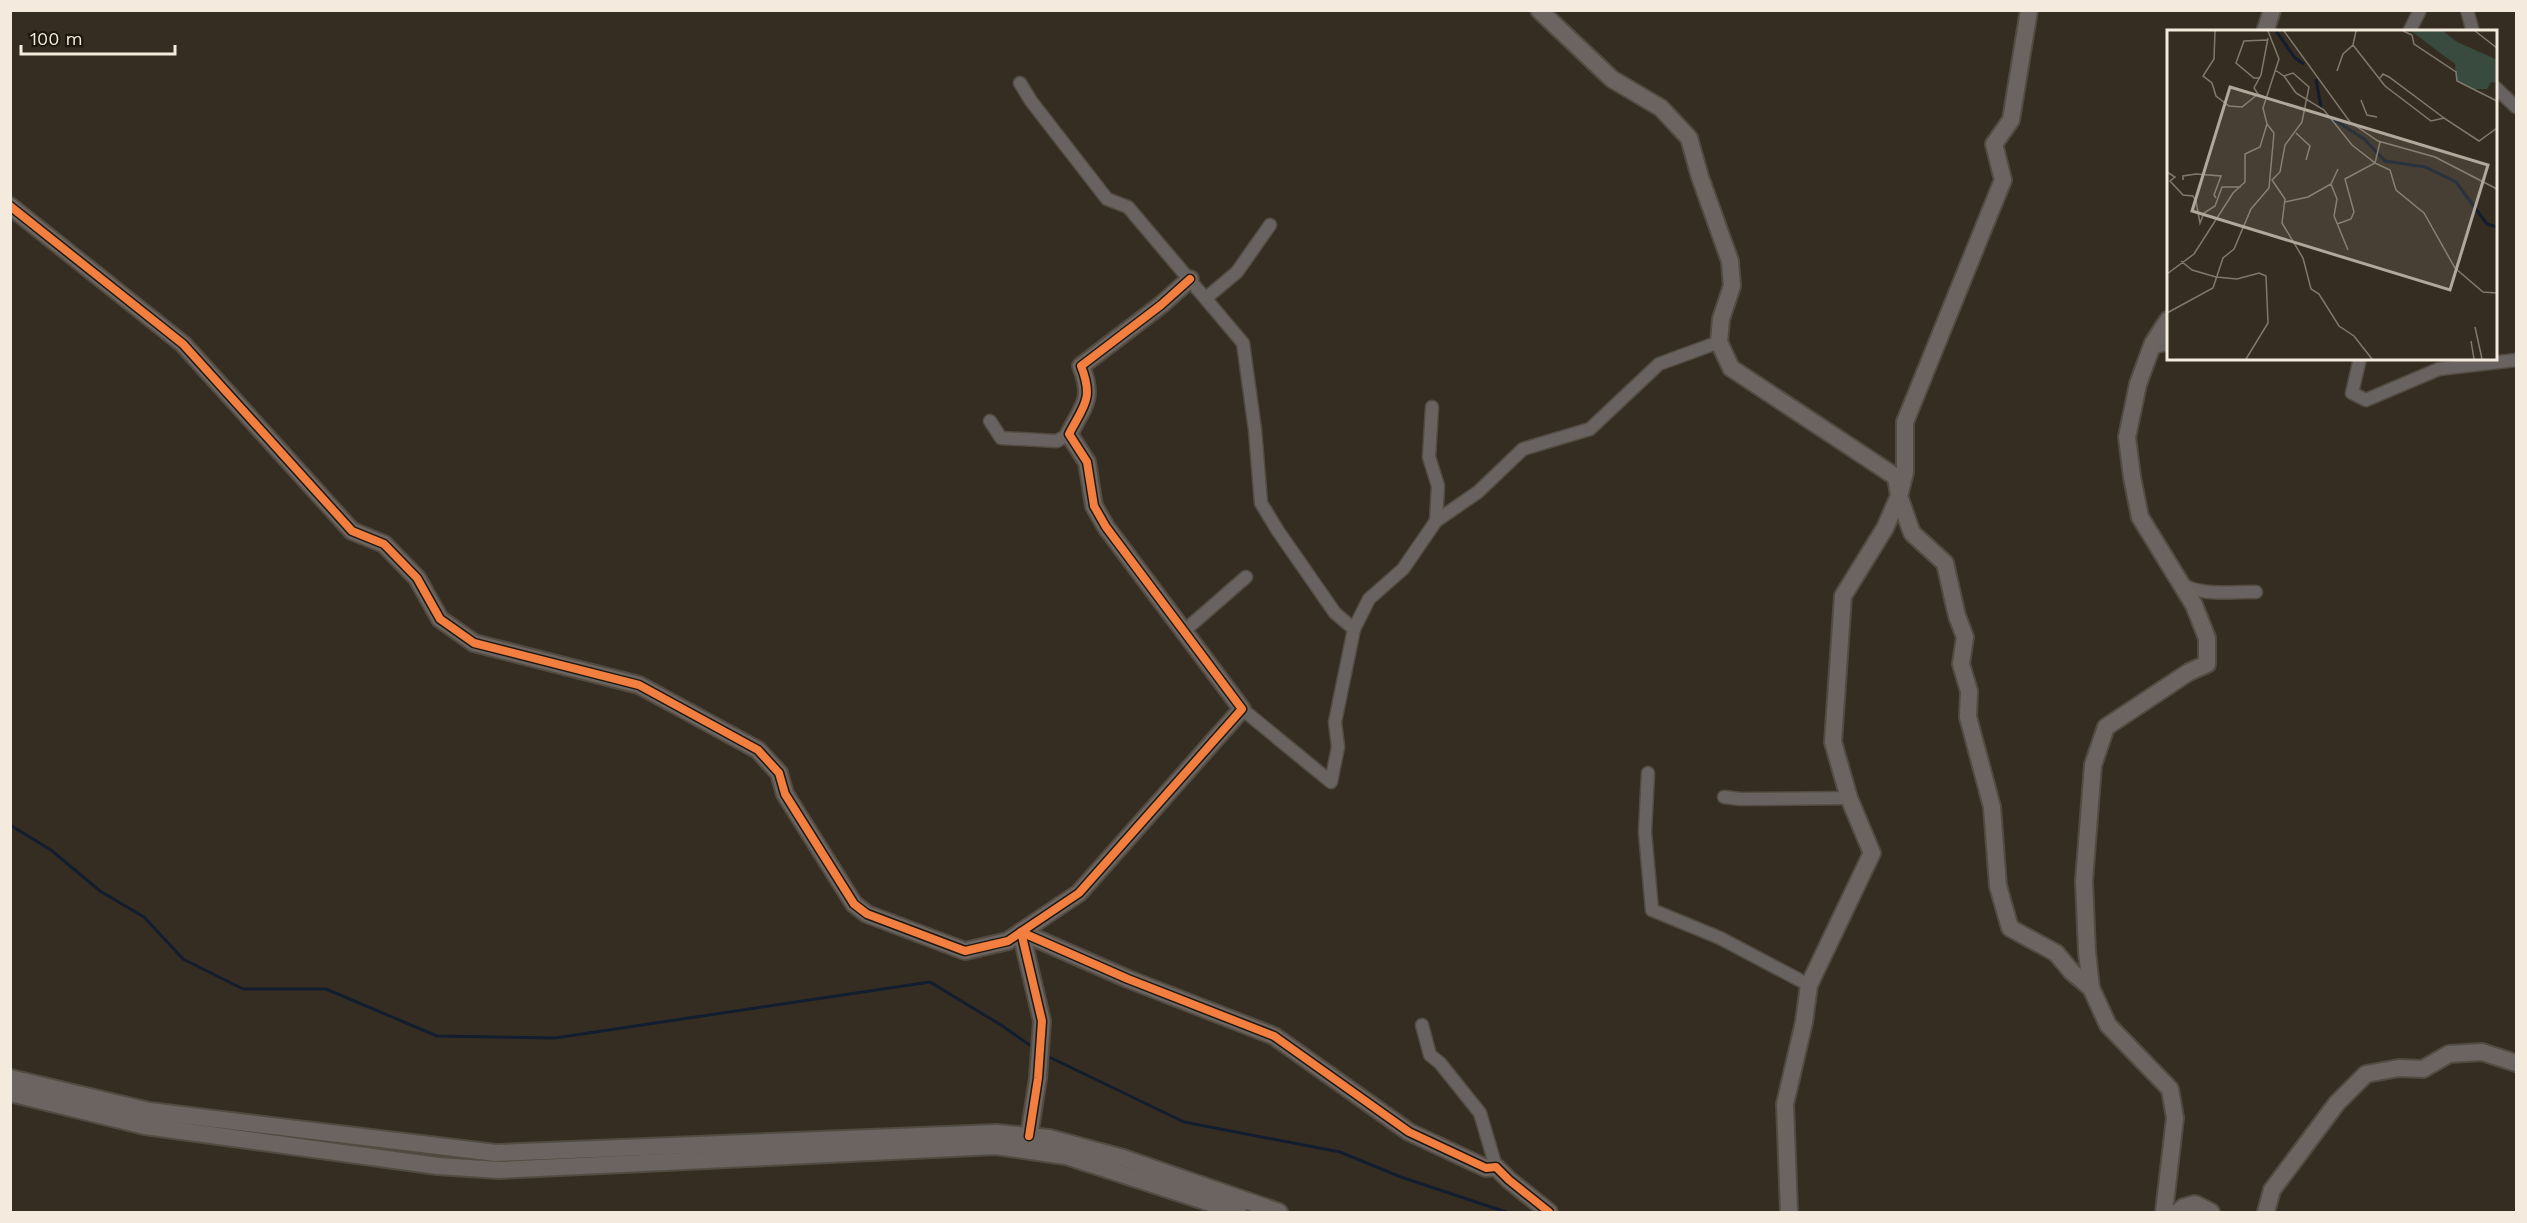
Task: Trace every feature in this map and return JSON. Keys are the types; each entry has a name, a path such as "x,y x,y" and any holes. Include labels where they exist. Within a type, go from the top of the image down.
{"street":[{"path":"1539,10 1612,79 1661,108 1689,138 1700,177 1730,261 1732,286 1721,319 1719,342 1731,368 1896,477 1899,496 1912,533 1945,563 1957,616 1965,637 1962,664 1969,691 1968,717 1992,807 1998,886 2010,928 2056,953 2072,972 2091,988"},
{"path":"1789,1212 1785,1104 1804,1022 1809,985 1872,853 1849,798 1833,742 1843,596 1885,528 1899,496 1905,472 1905,422 2002,180 1994,144 2011,120 2029,10"},
{"path":"2266,30 2272,10"},
{"path":"2410,30 2420,10"},
{"path":"2467,10 2472,30"},
{"path":"1020,83 1031,101 1107,199 1128,207 1243,343 1262,503 1335,613 1354,629"},
{"path":"2497,89 2517,107"},
{"path":"10,206 183,344 352,531 384,544 417,578 440,619 474,643 639,685 758,750 779,773 785,794 854,904 867,914 965,951 1008,941 1079,893 1242,709"},
{"path":"1206,298 1237,272 1270,225"},
{"path":"990,421 1001,438 1057,441 1069,434 1088,397 1088,383 1081,366 1161,305 1190,279"},
{"path":"2164,1212 2175,1118 2170,1089 2108,1025 2091,988 2084,881 2093,765 2106,727 2189,672 2207,664 2207,638 2194,605 2140,517 2127,437 2138,384 2151,348 2167,323"},
{"path":"1069,434 1087,462 1094,506 1106,527 1242,709 1331,782 1338,747 1335,722 1354,629 1369,599 1403,569 1436,521 1478,492 1523,449 1590,429 1659,364 1719,342"},
{"path":"2151,348 2167,344"},
{"path":"2360,360 2352,393 2366,400 2439,369 2517,360"},
{"path":"1432,407 1429,457 1438,486 1436,521"},
{"path":"1184,631 1246,577"},
{"path":"2176,578 2187,588 2202,592 2256,592"},
{"path":"1648,773 1645,832 1652,910 1720,938 1809,985"},
{"path":"1724,797 1740,799 1849,798"},
{"path":"1021,932 1042,1021 1038,1078 1029,1136"},
{"path":"1021,932 1128,980 1274,1036 1409,1132 1486,1168 1496,1167"},
{"path":"1422,1025 1430,1055 1440,1063 1480,1113 1496,1167 1549,1212"},
{"path":"2266,1212 2272,1190 2337,1103 2366,1074 2399,1068 2423,1069 2449,1054 2482,1052 2517,1063"},
{"path":"10,1078 149,1111 496,1153 996,1133 1049,1138 1123,1158 1280,1212"},
{"path":"10,1093 145,1126 438,1166 489,1169 996,1146 1066,1156 1238,1212"},
{"path":"2178,1212 2184,1207 2196,1204 2211,1212"}],"waterway":[{"path":"10,825 51,850 100,891 144,917 183,959 243,989 326,989 437,1036 555,1038 930,982 1034,1048"},
{"path":"1045,1055 1184,1122 1340,1152 1401,1177 1506,1212"}],"cycle path":[{"path":"10,206 183,344 352,531 384,544 417,578 440,619 474,643 639,685 758,750 779,773 785,794 854,904 867,914 965,951 1008,941 1021,932 1042,1021 1038,1078 1029,1136"},
{"path":"1190,279 1161,305 1081,366 1087,386 1086,402 1069,434 1087,462 1094,506 1106,527 1242,709 1079,893 1021,932 1128,979 1274,1036 1409,1132 1486,1168 1496,1167 1549,1212"}]}
